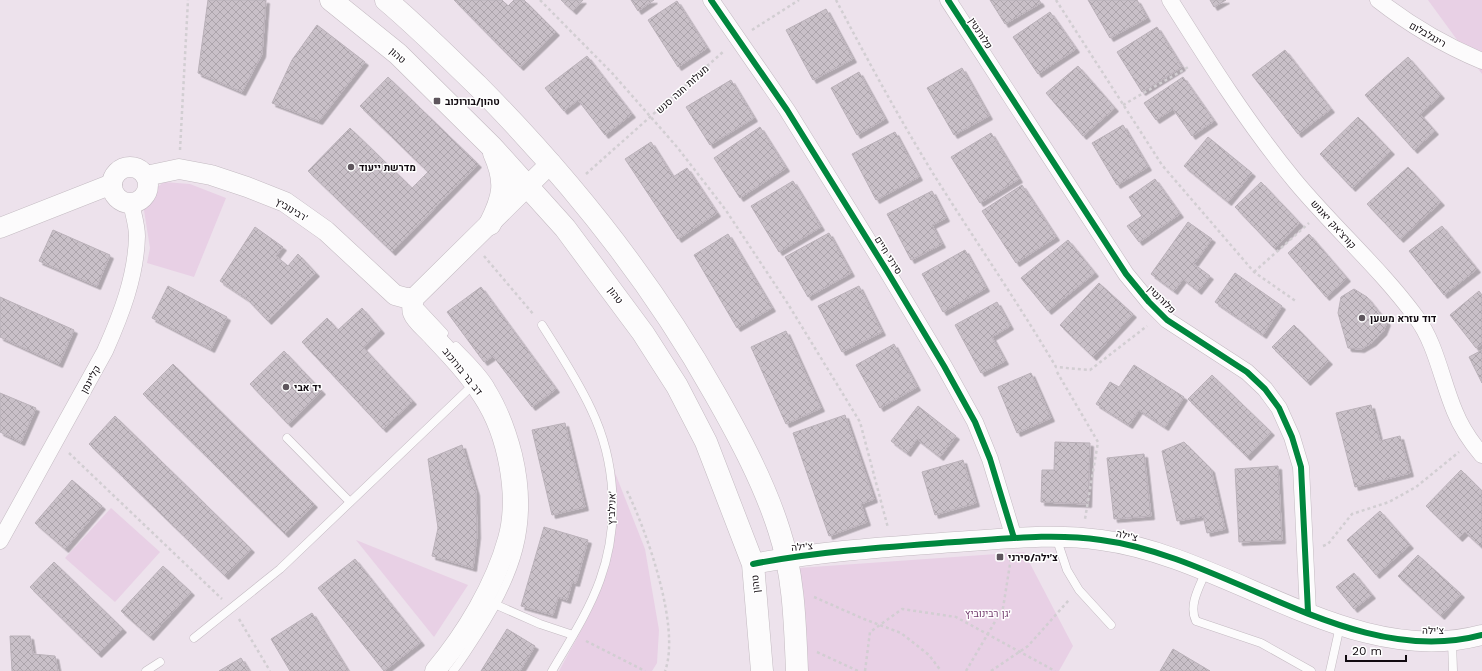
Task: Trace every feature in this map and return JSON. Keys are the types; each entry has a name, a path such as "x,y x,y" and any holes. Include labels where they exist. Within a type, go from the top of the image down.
{"main road":[{"name":"טהון","path":"331,0 398,54 492,147 565,228 603,276 644,333 677,386 706,442 753,564 762,671"},
{"path":"386,0 456,64 551,163 618,244 671,320 706,377 736,431 767,496 787,558 796,643 797,671"},
{"path":"490,224 499,206 503,183 501,172 492,147"}],"street":[{"name":"סירני חיים","path":"711,0 787,110 888,271 975,422 990,459 1014,538"},
{"name":"פלורנטין","path":"948,0 1126,274 1148,302 1167,320 1247,372 1265,389 1279,408 1292,436 1301,467 1308,612"},
{"name":"קורצ'אק יאנוש","path":"1170,0 1257,134 1296,182 1395,290 1417,318 1431,346 1455,412 1471,441 1482,455"},
{"name":"רינגלבלום","path":"1378,0 1401,18 1431,36 1457,51 1482,61"},
{"path":"414,298 551,163"},
{"path":"126,167 137,168 146,176 147,188 142,198 131,203 125,202 115,196 112,184 116,173 126,167"},
{"name":"רבינוביץ'","path":"146,176 179,169 211,175 286,202 326,231 395,295 406,298 414,298"},
{"path":"0,228 112,184"},
{"name":"קליינמן","path":"0,541 105,351 118,323 128,292 137,235 131,203"},
{"name":"דב בר בורוכוב","path":"414,298 412,308 414,315 478,379 494,415 511,473 512,506 508,538 496,573 489,601 473,617 434,671"},
{"name":"צ'ילה","path":"753,564 787,558 893,547 1014,538 1056,537 1101,540 1131,546 1174,559 1340,626 1379,636 1406,640 1452,641 1482,635"}],"lane":[{"name":"אנילביץ'","path":"542,325 573,375 591,409 603,438 613,493 610,542 600,580 573,635 552,671"},
{"path":"194,638 280,569 478,379"},
{"path":"287,438 350,502"},
{"path":"1056,537 1067,570 1079,590 1110,625"},
{"path":"1206,571 1194,603 1193,614 1196,621 1261,644 1311,671"},
{"path":"453,671 489,601 540,624 573,635"},
{"path":"1330,671 1340,626"},
{"path":"1452,641 1453,671"},
{"path":"146,671 160,662"}],"path":[{"path":"179,169 188,0"},
{"path":"540,0 613,74 677,147 725,209 788,304 860,422 893,547"},
{"path":"836,0 873,72 934,174 1024,312 1056,367 1090,370 1147,326"},
{"path":"1056,0 1162,166 1254,272 1297,302"},
{"path":"1123,105 1206,57"},
{"path":"1254,272 1322,211"},
{"path":"472,242 542,325"},
{"path":"1057,372 1098,442 1082,539"},
{"path":"55,440 232,609 270,671"},
{"path":"1305,552 1328,544 1352,514 1390,502 1416,487 1471,441"},
{"path":"625,486 648,539 660,583 670,642 665,671"},
{"path":"966,671 1003,608 1014,538"},
{"path":"791,587 864,619 901,633 929,655 941,671"},
{"path":"991,671 1028,646 1079,590"},
{"path":"865,671 870,632 902,609 956,617 1055,671"},
{"path":"573,635 645,671"},
{"path":"796,643 858,671"}],"green space":[{"path":"1428,0 1482,0 1482,74"},
{"path":"164,182 190,184 226,198 194,277 147,263 150,248 143,204 151,192"},
{"path":"612,465 645,549 659,630 657,663 652,671 559,671 581,631 599,593 612,553 615,532 616,492"},
{"path":"111,508 160,552 115,602 65,558"},
{"path":"356,540 468,585 434,637"},
{"name":"גן רבינוביץ'","path":"1024,552 1073,646 1059,671 808,671 798,568"}],"building":[{"path":"208,0 266,0 262,54 242,92 198,73"},
{"path":"454,0 502,0 508,6 514,0 524,0 556,32 520,67"},
{"path":"561,0 583,0 573,11"},
{"path":"631,0 654,0 638,11"},
{"path":"990,0 1039,0 1041,3 1005,24"},
{"path":"1088,0 1137,0 1147,18 1110,38"},
{"path":"1210,0 1226,0 1214,7"},
{"path":"677,1 707,48 678,67 648,20"},
{"path":"826,9 853,59 813,80 786,30"},
{"path":"1050,12 1076,49 1038,74 1013,37"},
{"path":"317,25 365,62 319,121 272,103 292,60"},
{"path":"1157,27 1182,67 1142,92 1117,52"},
{"path":"1285,50 1331,109 1298,134 1252,75"},
{"path":"587,56 632,114 605,135 578,100 564,111 545,88"},
{"path":"1408,57 1441,95 1420,114 1435,131 1414,150 1365,95"},
{"path":"1078,66 1115,108 1083,136 1046,93"},
{"path":"962,68 989,116 954,135 927,88"},
{"path":"859,72 885,119 857,135 831,88"},
{"name":"מדרשת ייעוד","path":"388,77 478,164 392,252 308,171 350,128 412,188 428,172 360,106"},
{"path":"1183,77 1214,121 1192,136 1173,109 1156,120 1144,103"},
{"path":"731,80 754,118 710,145 686,107"},
{"path":"1358,117 1391,151 1352,188 1320,154"},
{"path":"1123,125 1148,167 1117,185 1092,143"},
{"path":"760,127 786,168 740,198 714,158"},
{"path":"895,132 919,177 876,200 852,154"},
{"path":"991,133 1019,179 980,203 951,157"},
{"path":"1208,137 1252,173 1228,202 1184,166"},
{"path":"651,142 673,177 687,168 717,213 678,239 625,159"},
{"path":"1408,167 1441,202 1400,239 1367,204"},
{"path":"1155,179 1180,214 1139,242 1127,226 1142,216 1129,197"},
{"path":"793,181 821,227 779,252 751,206"},
{"path":"1261,182 1300,223 1274,248 1235,207"},
{"path":"1022,185 1056,237 1016,263 982,211"},
{"path":"932,191 946,218 932,225 942,244 911,260 887,214"},
{"path":"1188,222 1212,239 1194,264 1210,276 1198,291 1183,279 1174,291 1151,274"},
{"path":"1442,226 1477,269 1444,295 1409,251"},
{"path":"255,227 283,247 276,256 288,266 298,254 316,273 268,321 247,299 220,281"},
{"path":"53,230 110,255 97,286 39,261"},
{"path":"829,233 851,273 808,297 785,257"},
{"path":"728,234 772,308 737,328 694,255"},
{"path":"1309,234 1347,278 1326,297 1288,253"},
{"path":"1068,240 1095,273 1048,311 1021,278"},
{"path":"965,250 986,288 943,312 922,274"},
{"path":"1235,273 1282,306 1263,335 1215,302"},
{"path":"1099,283 1133,314 1093,357 1060,325"},
{"path":"168,286 227,317 211,349 152,318"},
{"path":"859,286 882,332 842,352 818,306"},
{"path":"481,287 556,389 532,407 493,356 484,362 447,312"},
{"name":"דוד עזרא משען","path":"1354,289 1367,297 1387,322 1383,332 1373,342 1361,349 1348,348 1338,313 1341,297"},
{"path":"1479,291 1482,295 1482,344 1476,348 1450,315"},
{"path":"0,297 74,330 59,364 0,337"},
{"path":"997,302 1010,326 992,337 1005,361 981,373 955,325"},
{"path":"362,308 381,330 363,347 413,401 383,429 302,342 327,318 338,330"},
{"path":"1294,325 1329,361 1307,382 1272,347"},
{"path":"786,331 821,408 786,424 751,347"},
{"path":"894,344 917,387 880,408 856,365"},
{"path":"1482,350 1482,383 1469,357"},
{"name":"יד אבי","path":"284,351 322,391 288,424 250,384"},
{"path":"173,364 314,504 285,534 143,394"},
{"path":"1134,365 1184,397 1165,427 1139,410 1129,425 1096,404 1110,382 1119,387"},
{"path":"1031,373 1051,418 1017,433 998,387"},
{"path":"1212,375 1271,432 1247,457 1188,399"},
{"path":"0,393 36,408 21,442 0,432"},
{"path":"1371,405 1380,441 1400,436 1410,473 1355,487 1336,413"},
{"path":"918,406 956,436 940,457 917,439 907,453 891,441"},
{"path":"845,415 874,499 861,504 867,522 829,536 793,433"},
{"path":"115,416 251,549 225,576 89,444"},
{"path":"565,423 585,507 552,515 532,430"},
{"path":"1055,442 1090,443 1088,504 1041,502 1042,470 1054,470"},
{"path":"1184,442 1211,469 1225,529 1207,533 1203,516 1177,521 1162,451"},
{"path":"462,445 476,492 477,535 473,568 432,556 438,528 428,459"},
{"path":"1144,454 1151,516 1114,519 1107,458"},
{"path":"963,460 976,503 935,515 922,472"},
{"path":"1278,466 1282,540 1239,542 1235,469"},
{"path":"1461,470 1482,491 1482,544 1480,546 1465,532 1459,538 1426,506"},
{"path":"72,480 102,506 65,549 35,523"},
{"path":"1380,511 1410,545 1376,575 1347,540"},
{"path":"544,527 588,540 576,583 572,582 567,600 558,597 553,615 521,606"},
{"path":"1418,555 1461,594 1441,616 1398,576"},
{"path":"355,559 421,642 384,671 318,588"},
{"path":"54,562 123,629 98,654 30,587"},
{"path":"163,566 191,592 150,637 121,611"},
{"path":"1354,573 1372,595 1354,609 1336,587"},
{"path":"312,613 348,671 290,671 271,639"},
{"path":"507,629 535,646 520,671 481,671"},
{"path":"10,636 30,636 33,654 55,656 58,671 12,671"},
{"path":"1173,649 1210,671 1160,671"},
{"path":"241,658 249,671 219,671"}],"cycle path":[{"path":"711,0 787,110 944,366 975,422 990,459 1014,538"},
{"path":"948,0 1126,274 1149,302 1167,320 1247,372 1265,389 1279,408 1292,437 1301,467 1308,612"},
{"path":"753,564 853,550 991,539 1028,537 1083,538 1101,540 1148,550 1196,567 1290,607 1338,625 1386,637 1434,642 1482,635"}],"place":[{"name":"טהון/בורוכוב","path":"437,101"},
{"name":"מדרשת ייעוד","path":"351,167"},
{"name":"דוד עזרא משען","path":"1362,318"},
{"name":"יד אבי","path":"286,387"},
{"name":"צ׳ילה/סירני","path":"1000,557"}]}
